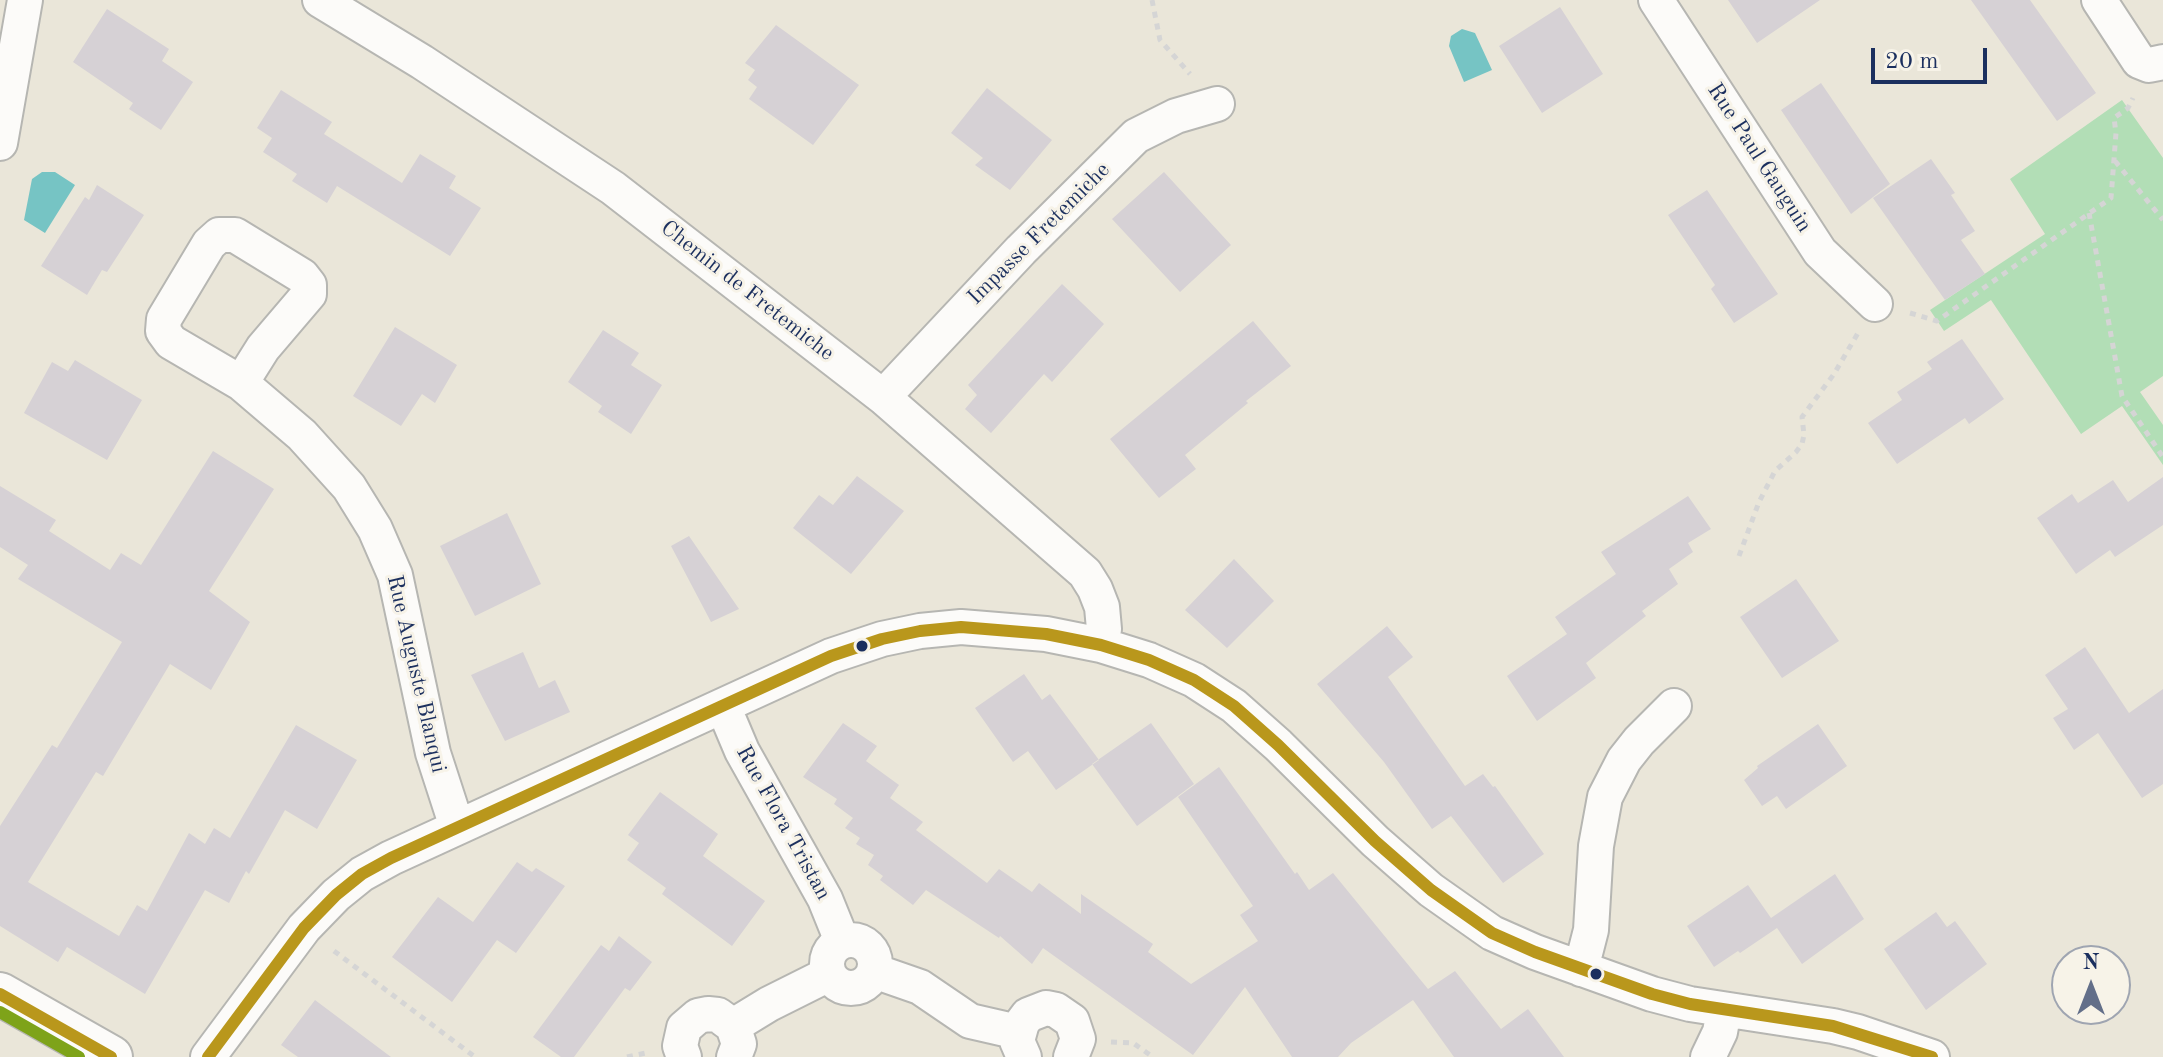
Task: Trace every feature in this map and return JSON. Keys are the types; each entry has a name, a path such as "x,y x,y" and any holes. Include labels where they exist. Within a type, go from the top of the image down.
{"street":[{"path":"0,143 25,0"},
{"name":"Chemin de Fretemiche","path":"320,0 422,62 613,188 883,397 1085,573 1102,607 1104,629 1101,645"},
{"name":"Rue Paul Gauguin","path":"1656,0 1820,252 1875,304"},
{"path":"2099,0 2139,61 2149,65 2163,62"},
{"name":"Impasse Fretemiche","path":"883,397 1021,250 1136,136 1176,116 1217,104"},
{"name":"Rue Auguste Blanqui","path":"241,383 263,348 309,294 309,285 302,276 235,235 219,235 209,244 164,319 163,331 171,342 241,383 302,435 334,468 363,509 386,551 401,600 433,753 457,827"},
{"path":"208,1057 304,928 362,874 457,827 831,656 882,639 961,627 1003,629 1101,645 1149,660 1194,680 1234,706 1384,849 1441,898 1492,933 1652,994 1724,1010 1833,1026 1932,1057"},
{"name":"Rue Flora Tristan","path":"723,706 742,751 825,899 842,941"},
{"path":"1581,969 1591,930 1596,846 1605,797 1624,760 1674,706"},
{"path":"857,940 874,956 874,971 864,983 849,987 841,985 829,974 830,951 842,941 857,940"},
{"path":"874,971 920,987 970,1021 1021,1044 1028,1015 1046,1008 1056,1010 1072,1021 1076,1030 1078,1039 1071,1057"},
{"path":"684,1057 680,1037 690,1021 708,1014 718,1015 734,1041 769,1004 829,974"},
{"path":"0,994 111,1057"},
{"path":"1708,1057 1720,1032 1724,1010"}],"path":[{"path":"1152,0 1160,40"},
{"path":"1937,321 2111,198 2115,160 2114,118 2128,108"},
{"path":"2115,160 2163,220"},
{"path":"2089,213 2122,396 2163,457"},
{"path":"1739,556 1759,502 1775,471 1802,444 1802,417 1834,374 1875,304"},
{"path":"304,928 475,1057"}],"green space":[{"path":"2122,100 2163,158 2163,376 2140,392 2163,425 2163,465 2122,406 2081,434 1991,300 1944,331 1930,310 2045,234 2010,179"}],"water":[{"path":"1462,29 1475,33 1492,70 1464,82 1449,46 1451,36"},
{"path":"42,172 55,172 75,185 45,233 24,220 32,179"}],"building":[{"path":"1728,0 1820,0 1757,43"},
{"path":"1971,0 2030,0 2096,93 2057,121"},
{"path":"1560,7 1603,74 1542,113 1499,46"},
{"path":"107,9 169,49 162,61 193,82 161,130 129,109 133,103 73,62"},
{"path":"776,25 859,85 813,145 749,99 757,87 748,80 755,70 745,63"},
{"path":"1821,83 1890,184 1851,214 1781,110"},
{"path":"987,88 1052,140 1010,190 975,165 983,158 951,133"},
{"path":"281,90 332,122 324,134 402,183 420,154 456,176 449,188 481,208 450,256 337,186 327,203 292,181 297,174 263,152 272,138 257,128"},
{"path":"1931,159 1955,193 1951,195 1975,231 1961,240 1985,274 1945,300 1873,198"},
{"path":"1164,172 1231,245 1180,292 1112,219"},
{"path":"97,185 144,215 107,272 102,270 87,295 41,266 85,197 89,200"},
{"path":"1707,190 1778,294 1734,323 1711,289 1715,285 1668,215"},
{"path":"1062,284 1104,324 1052,382 1044,374 991,433 965,409 977,395 968,385"},
{"path":"1253,321 1291,366 1185,455 1196,469 1159,498 1110,439"},
{"path":"395,327 457,365 435,403 422,394 401,426 353,396"},
{"path":"603,330 639,353 631,365 662,385 631,434 598,412 602,406 568,382"},
{"path":"1962,339 2004,399 1969,424 1965,418 1897,464 1868,423 1902,400 1897,392 1932,369 1927,362"},
{"path":"75,360 142,400 107,460 24,413 52,362 68,371"},
{"path":"213,451 274,489 209,591 250,622 211,690 170,664 103,776 96,772 28,882 119,936 137,905 147,911 189,833 205,844 214,828 230,838 296,725 357,760 317,829 285,810 229,903 205,890 145,994 67,947 58,962 0,926 0,826 52,745 57,748 122,642 18,579 28,565 0,547 0,486 56,520 49,531 110,570 121,553 141,565"},
{"path":"857,476 904,511 851,574 793,528 819,495 833,505"},
{"path":"2163,477 2163,525 2115,557 2110,550 2076,574 2037,518 2072,494 2078,503 2113,480 2128,502"},
{"path":"1688,496 1711,529 1688,543 1693,552 1669,569 1678,584 1642,611 1646,616 1586,663 1596,678 1537,721 1507,676 1567,634 1555,617 1616,574 1601,552"},
{"path":"507,513 541,584 475,616 440,546"},
{"path":"689,536 739,609 711,622 671,546"},
{"path":"1234,559 1274,601 1227,648 1185,610"},
{"path":"1796,579 1839,641 1782,678 1740,617"},
{"path":"1387,626 1413,657 1388,677 1465,786 1483,774 1544,854 1503,883 1451,816 1432,829 1384,762 1317,684"},
{"path":"2085,647 2129,713 2163,689 2163,784 2142,798 2098,733 2074,750 2053,718 2068,709 2045,675"},
{"path":"523,652 539,688 555,680 570,712 505,741 471,675"},
{"path":"1024,674 1042,700 1050,694 1099,760 1056,790 1028,751 1013,762 975,708"},
{"path":"843,723 877,746 866,761 899,785 890,798 923,822 916,830 987,883 999,869 1032,892 1039,883 1081,914 1081,894 1153,944 1148,952 1191,984 1258,941 1240,915 1253,906 1178,797 1219,767 1309,890 1333,873 1428,989 1455,971 1501,1029 1528,1009 1564,1057 1454,1057 1413,1000 1351,1043 1338,1057 1292,1057 1245,987 1193,1055 1043,948 1032,964 1000,936 926,890 913,905 880,880 883,876 868,865 874,855 856,844 860,838 845,828 853,818 834,804 837,799 803,777"},
{"path":"1151,723 1194,784 1137,826 1092,764"},
{"path":"1818,724 1847,766 1786,809 1777,796 1762,806 1744,780 1757,766"},
{"path":"660,792 718,834 703,856 765,901 732,946 662,894 666,888 627,860 639,843 628,835"},
{"path":"517,862 532,872 536,868 565,886 516,953 497,940 452,1002 392,957 438,897 473,922"},
{"path":"1835,874 1864,919 1802,964 1777,928 1714,967 1687,926 1748,885 1771,918"},
{"path":"1936,912 1947,927 1955,921 1987,964 1926,1010 1884,949"},
{"path":"619,936 652,962 630,991 625,988 574,1057 561,1057 533,1037 601,945 609,951"},
{"path":"315,1000 391,1057 298,1057 281,1045"}],"transit line":[{"path":"208,1057 304,928 362,874 831,656 882,639 961,627 1046,634 1101,645 1149,660 1194,680 1234,706 1375,841 1431,890 1492,933 1535,952 1652,994 1690,1004 1833,1026 1932,1057"},
{"path":"0,994 111,1057"},
{"path":"0,1012 79,1057"}]}
